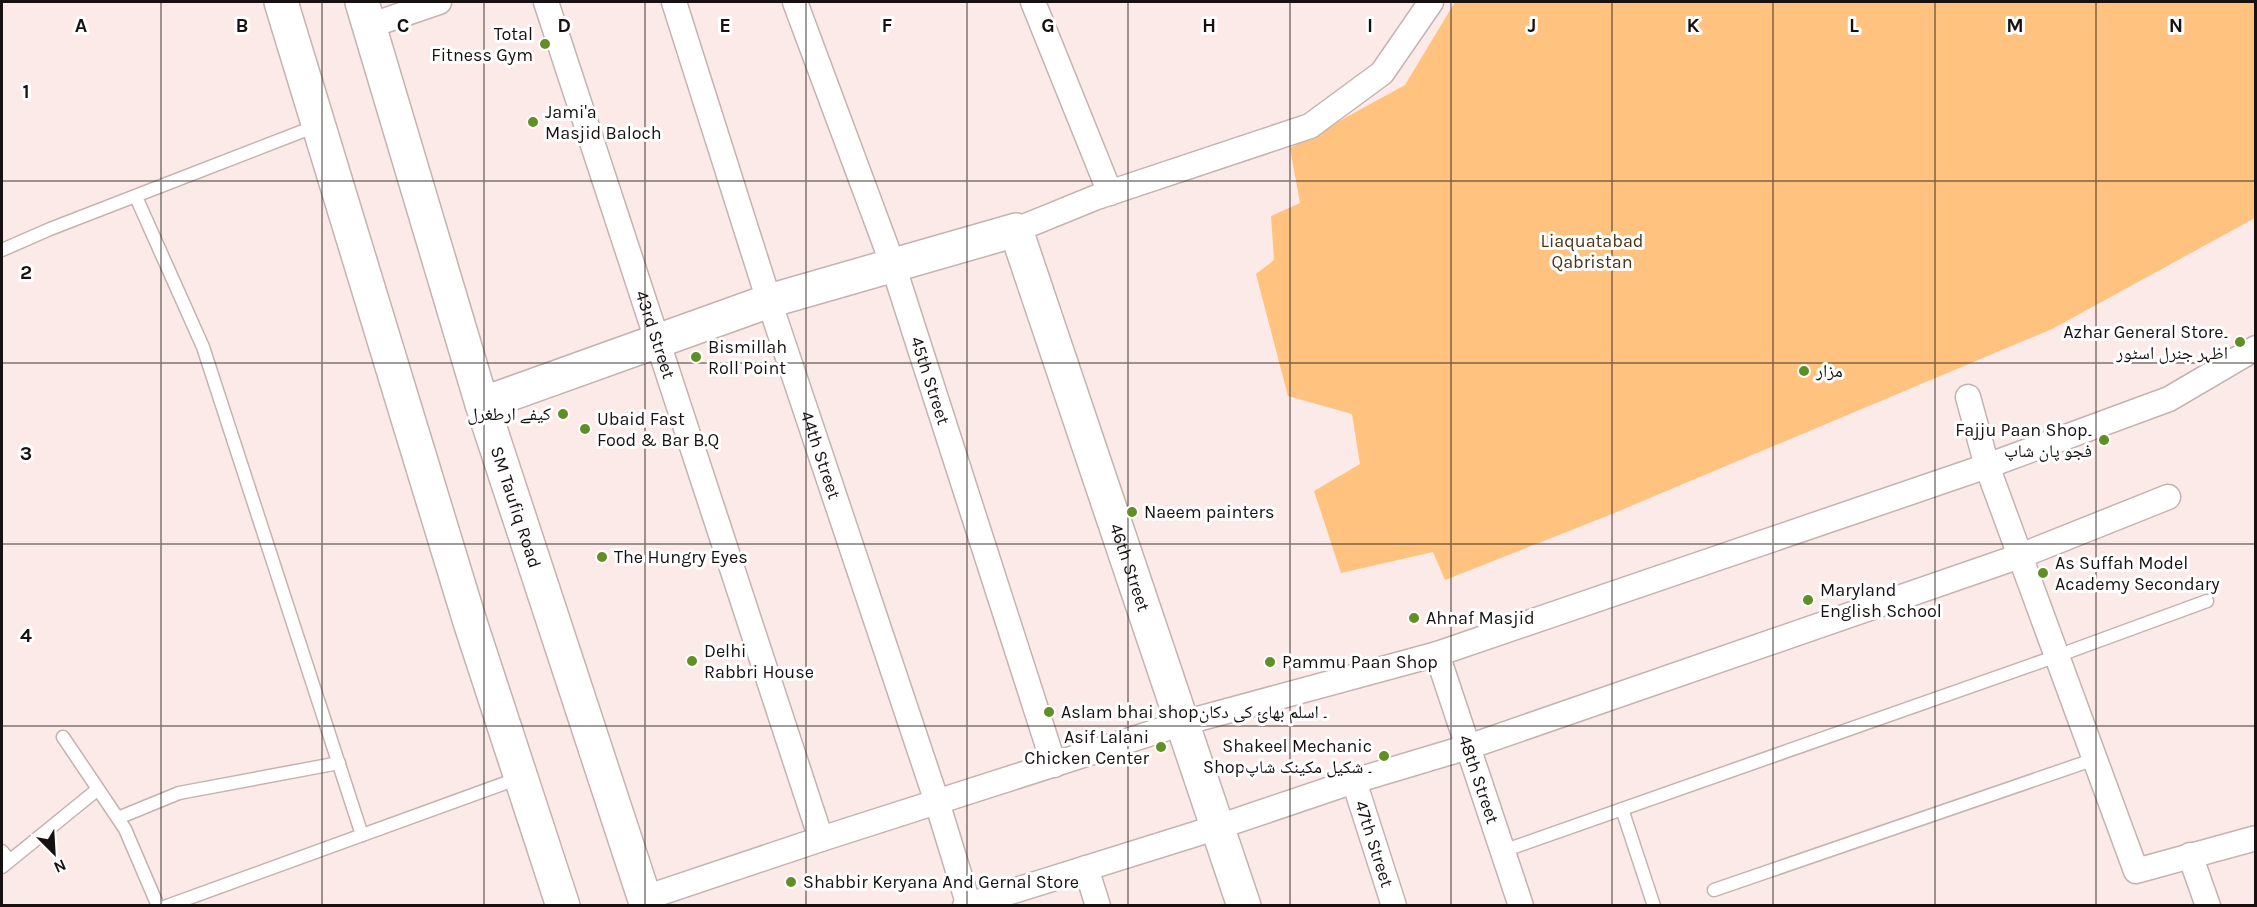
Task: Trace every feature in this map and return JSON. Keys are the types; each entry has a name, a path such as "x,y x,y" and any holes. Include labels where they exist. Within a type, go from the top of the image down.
{"main road":[{"path":"281,2 470,622 563,906"},
{"name":"SM Taufiq Road","path":"365,14 482,404 646,902"},
{"path":"482,404 769,301 1016,230"},
{"name":"46th Street","path":"1016,230 1244,906"}],"street":[{"path":"365,14 439,2"},
{"name":"43rd Street","path":"546,2 821,839"},
{"name":"44th Street","path":"674,2 769,301 937,802 968,905"},
{"name":"45th Street","path":"795,2 893,265 1054,765"},
{"path":"1034,2 1110,193"},
{"path":"1016,230 1110,193 1310,126 1382,73 1431,2"},
{"path":"646,902 821,839 1184,723 1437,654 1987,466 2169,399 2256,348"},
{"path":"1968,397 1987,466 2136,871 2256,838"},
{"path":"968,905 1218,827 1354,781 1468,747 2020,556 2168,497"},
{"name":"48th Street","path":"1437,654 1521,906"},
{"name":"47th Street","path":"1354,781 1394,906"},
{"path":"2190,855 2208,906"},
{"path":"1086,868 1098,906"}],"lane":[{"path":"2,250 50,229 320,125"},
{"path":"136,197 203,347 362,835"},
{"path":"1503,851 2207,601"},
{"path":"63,737 125,829 158,906"},
{"path":"1714,890 2095,759"},
{"path":"118,818 179,793 339,763"},
{"path":"167,906 521,778"},
{"path":"4,860 98,789"},
{"path":"1622,809 1654,906"}],"green space":[{"name":"Liaquatabad Qabristan","path":"1455,2 2255,2 2255,218 2052,329 1607,516 1445,580 1433,552 1341,573 1314,491 1360,464 1352,414 1288,396 1256,274 1274,260 1271,216 1300,203 1290,148 1405,85"}],"place":[{"name":"Total Fitness Gym","path":"545,44"},
{"name":"Jami'a Masjid Baloch","path":"533,122"},
{"name":"Azhar General Store۔ اظہر جنرل اسٹور","path":"2240,342"},
{"name":"Bismillah Roll Point","path":"696,357"},
{"name":"مزار","path":"1804,371"},
{"name":"کیفے ارطغرل","path":"563,414"},
{"name":"Ubaid Fast Food & Bar B.Q","path":"585,429"},
{"name":"Fajju Paan Shop۔ فجو پان شاپ","path":"2104,440"},
{"name":"Naeem painters","path":"1132,512"},
{"name":"The Hungry Eyes","path":"602,557"},
{"name":"As Suffah Model Academy Secondary","path":"2043,573"},
{"name":"Maryland English School","path":"1808,600"},
{"name":"Ahnaf Masjid","path":"1414,618"},
{"name":"Delhi Rabbri House","path":"692,661"},
{"name":"Pammu Paan Shop","path":"1270,662"},
{"name":"Aslam bhai shop۔ اسلم بھائ کی دکان","path":"1049,712"},
{"name":"Asif Lalani Chicken Center","path":"1161,747"},
{"name":"Shakeel Mechanic Shop۔ شکیل مکینک شاپ","path":"1384,756"},
{"name":"Shabbir Keryana And Gernal Store","path":"791,882"}]}
